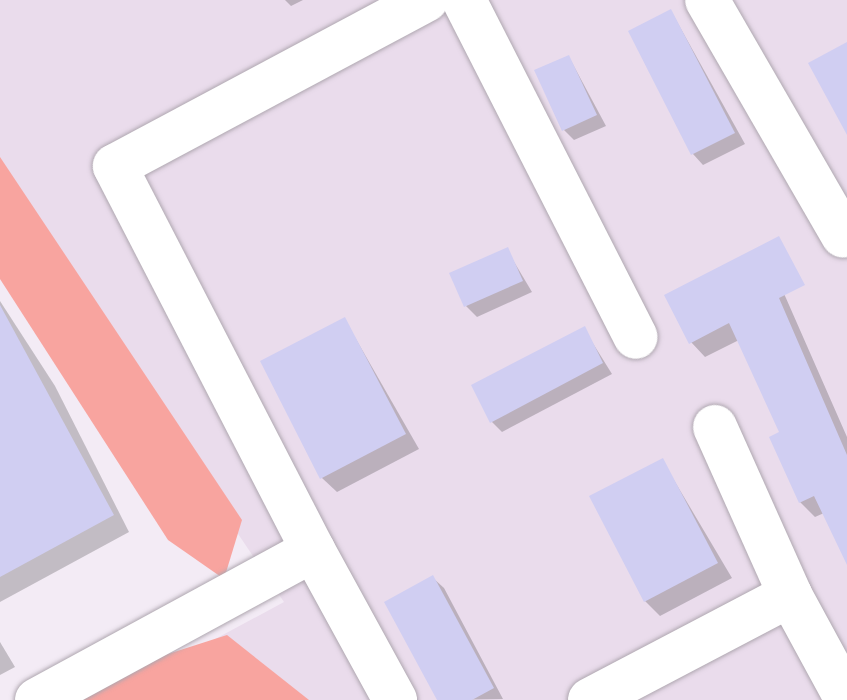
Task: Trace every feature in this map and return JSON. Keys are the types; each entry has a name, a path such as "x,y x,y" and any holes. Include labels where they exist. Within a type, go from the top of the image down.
{"street":[{"path":"395,700 313,550 115,166 426,0"},
{"path":"464,0 636,337"},
{"path":"707,0 843,236"},
{"path":"715,427 790,595 847,700"},
{"path":"37,700 313,550"},
{"path":"590,700 790,595"}],"shaded area":[{"path":"0,0 847,0 847,700 102,700 284,602 0,181"},
{"path":"0,157 242,520 224,579 168,540 0,279"},
{"path":"227,635 309,700 37,700 56,690"}],"building":[{"path":"671,9 735,133 691,155 628,31"},
{"path":"847,42 847,135 808,63"},
{"path":"569,55 597,115 562,131 534,70"},
{"path":"779,236 805,285 779,298 847,455 847,565 814,496 799,503 769,437 779,432 729,323 689,344 664,295"},
{"path":"508,247 523,281 464,307 449,273"},
{"path":"0,305 114,515 0,577"},
{"path":"345,317 406,434 320,479 260,361"},
{"path":"585,326 603,363 490,423 471,385"},
{"path":"663,458 718,563 644,602 589,496"},
{"path":"433,575 494,688 472,700 437,700 384,602"}]}
